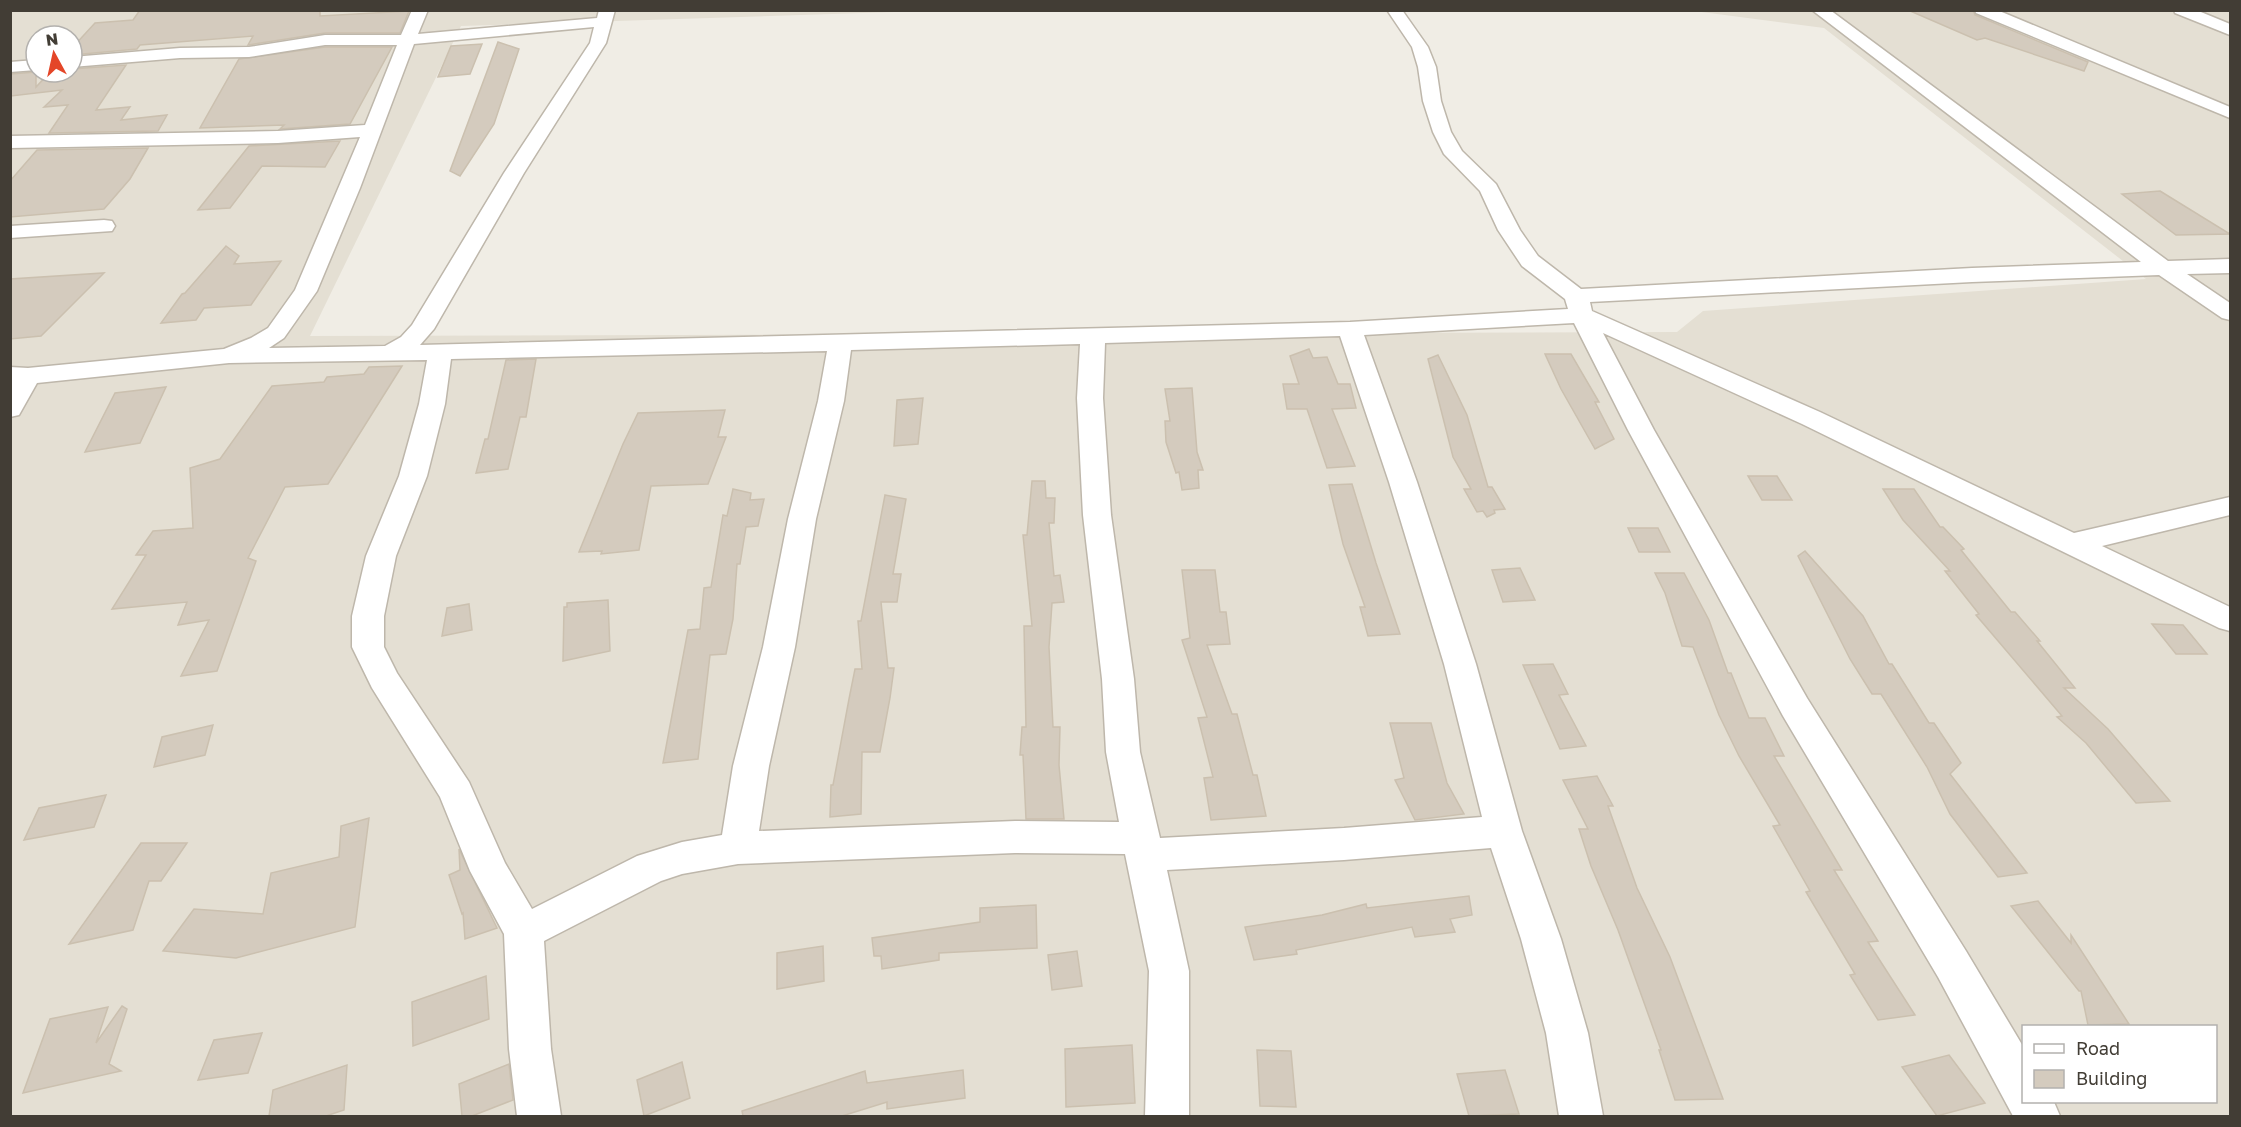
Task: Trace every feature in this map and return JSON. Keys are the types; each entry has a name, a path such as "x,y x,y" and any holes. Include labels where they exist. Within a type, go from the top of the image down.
{"street":[{"path":"229,356 260,344 276,333 306,291 420,10"},
{"path":"1394,10 1420,46 1442,132 1454,154 1489,188 1509,230 1530,261 1579,306 2230,620"},
{"path":"1819,10 2163,268 2230,313"},
{"path":"1982,10 2230,112"},
{"path":"2181,10 2230,30"},
{"path":"84,61 180,53 249,52 325,40 407,40 605,16 598,43 514,173 422,329 410,342 392,352"},
{"path":"10,142 278,137 372,129"},
{"path":"10,232 104,226"},
{"path":"10,409 19,375 229,356 440,353 1350,329 1579,306 1971,275 2230,266"},
{"path":"1579,306 1641,430 1795,707 1952,964 2022,1087"},
{"path":"1350,329 1403,482 1460,664 1504,831 1540,939 1567,1033 1581,1116"},
{"path":"1093,336 1090,398 1097,515 1118,679 1123,752 1141,847 1169,971 1167,1116"},
{"path":"738,848 751,766 779,647 802,519 831,401 840,343"},
{"path":"440,353 432,404 413,476 381,556 368,616 368,647 384,679 456,792 489,871 524,932 530,1049 539,1116"},
{"path":"2074,543 2230,506"},
{"path":"524,932 650,868 682,858 738,848 1015,837 1141,847 1344,844 1504,831"},
{"path":"2030,1103 2038,1116"}],"shaded area":[{"path":"10,11 925,11 461,26 310,336 1677,332 1703,311 2146,279 1824,28 1694,11 2230,11 2230,1116 11,1116"}],"building":[{"path":"140,10 320,10 320,16 409,11 400,33 325,33 248,45 253,36 140,45 137,49 84,54 84,35 95,23 133,20"},
{"path":"1908,10 1973,10 1975,15 2088,62 2084,71 1985,38 1977,40"},
{"path":"498,42 519,49 494,124 460,176 450,171"},
{"path":"482,44 470,74 438,77 451,46"},
{"path":"325,47 392,47 350,124 280,129 284,125 200,128 239,59"},
{"path":"126,65 96,110 130,107 121,120 167,115 158,131 49,133 68,105 44,107 62,90 11,96 11,74 24,73 24,84 36,84 36,87 39,84 84,84 84,68"},
{"path":"340,141 325,167 262,166 230,208 198,210 249,146"},
{"path":"148,148 130,179 104,209 10,217 10,181 37,150"},
{"path":"2160,191 2230,234 2176,235 2122,194"},
{"path":"226,246 239,256 234,264 281,261 251,305 204,308 196,320 161,323 182,294"},
{"path":"104,273 41,336 10,339 10,279"},
{"path":"1309,349 1313,358 1327,357 1338,384 1350,384 1356,408 1332,409 1355,466 1327,468 1307,409 1287,409 1283,384 1299,384 1290,356"},
{"path":"1545,354 1571,354 1599,402 1595,402 1614,439 1595,449 1561,389"},
{"path":"1438,355 1467,415 1488,487 1492,487 1505,509 1494,510 1495,513 1487,517 1483,511 1477,512 1464,489 1471,489 1453,457 1428,359"},
{"path":"536,359 526,417 520,417 508,469 476,473 485,439 488,439 506,360"},
{"path":"402,366 328,484 285,487 248,558 256,561 217,671 181,676 209,620 178,625 187,602 112,609 146,555 136,555 153,531 193,528 190,468 220,459 272,386 324,382 327,377 364,374 369,367"},
{"path":"166,387 140,443 85,452 115,393"},
{"path":"1192,388 1197,452 1203,470 1198,470 1199,488 1182,490 1179,472 1176,473 1166,442 1165,421 1170,421 1165,389"},
{"path":"923,398 918,444 894,446 897,400"},
{"path":"725,410 718,437 726,437 708,484 651,486 639,550 601,554 602,551 579,552 638,413"},
{"path":"1748,476 1777,476 1792,500 1762,500"},
{"path":"1032,481 1045,481 1046,498 1055,498 1054,523 1049,523 1054,576 1060,575 1064,602 1052,603 1049,647 1053,727 1060,727 1059,765 1064,819 1026,819 1023,755 1020,755 1022,727 1026,727 1024,626 1032,626 1023,535 1027,535"},
{"path":"1352,484 1400,634 1368,636 1360,607 1365,607 1343,544 1329,485"},
{"path":"733,489 751,493 750,500 764,499 758,526 746,527 740,564 737,564 733,619 726,654 710,655 698,759 663,763 688,630 700,629 704,588 711,587 723,515 727,516"},
{"path":"1883,489 1914,489 1940,527 1943,527 1964,549 1961,550 2011,612 2015,612 2040,641 2037,641 2075,688 2064,688 2108,729 2170,801 2136,803 2086,743 2057,717 2062,716 1976,615 1979,614 1945,571 1950,571 1903,520"},
{"path":"885,495 906,499 893,574 901,574 897,602 881,602 888,668 894,668 890,698 880,752 862,752 861,814 830,817 831,785 833,785 855,669 862,669 858,621 861,621"},
{"path":"1628,528 1658,528 1670,552 1639,552"},
{"path":"1805,551 1863,616 1889,664 1892,664 1929,723 1934,723 1961,763 1950,774 2027,873 1998,877 1950,814 1927,767 1881,694 1872,694 1850,659 1798,556"},
{"path":"1520,568 1535,600 1503,602 1492,570"},
{"path":"1182,570 1215,570 1220,612 1226,612 1230,644 1207,645 1232,714 1237,714 1253,775 1257,775 1266,816 1211,820 1204,778 1213,777 1198,718 1207,717 1182,640 1190,638"},
{"path":"1655,573 1684,573 1709,620 1728,673 1731,673 1749,718 1765,718 1784,756 1774,756 1842,870 1834,870 1878,941 1868,942 1915,1015 1878,1020 1850,975 1855,974 1806,892 1810,891 1773,826 1780,825 1739,756 1719,715 1693,647 1682,646 1665,593"},
{"path":"608,600 610,651 563,661 564,607 567,607 567,603"},
{"path":"469,604 472,630 442,636 447,608"},
{"path":"2152,624 2183,625 2207,654 2176,654"},
{"path":"1553,664 1568,694 1559,695 1586,746 1560,749 1523,665"},
{"path":"1390,723 1431,723 1447,783 1464,814 1415,820 1395,780 1404,778"},
{"path":"213,725 205,755 154,767 162,737"},
{"path":"1597,776 1613,806 1608,806 1637,888 1670,957 1723,1099 1675,1100 1659,1050 1661,1050 1579,829 1588,829 1563,780"},
{"path":"106,795 94,827 24,840 39,808"},
{"path":"369,818 355,927 236,958 163,951 194,909 263,914 271,873 339,857 341,826"},
{"path":"141,843 187,843 161,881 149,881 133,930 69,944"},
{"path":"459,849 497,928 465,939 463,913 449,875 460,870"},
{"path":"1469,896 1472,915 1450,919 1455,932 1415,937 1412,927 1296,950 1297,954 1254,960 1245,927 1322,915 1366,904 1367,908"},
{"path":"2038,901 2071,943 2071,935 2129,1024 2088,1025 2081,991 2011,906"},
{"path":"1036,905 1037,948 939,953 939,960 882,969 881,956 874,956 872,938 980,922 980,908"},
{"path":"823,946 824,981 777,989 777,953"},
{"path":"1077,951 1082,986 1052,990 1048,955"},
{"path":"486,976 489,1019 413,1046 412,1002"},
{"path":"122,1006 127,1009 109,1064 121,1071 23,1093 50,1019 108,1007 96,1043"},
{"path":"262,1033 248,1073 198,1080 214,1040"},
{"path":"1132,1045 1135,1103 1066,1107 1065,1049"},
{"path":"1257,1050 1291,1051 1296,1107 1260,1106"},
{"path":"1949,1055 1985,1103 1937,1116 1902,1067"},
{"path":"682,1062 690,1098 644,1116 637,1080"},
{"path":"509,1064 513,1100 472,1116 462,1116 459,1084"},
{"path":"347,1065 344,1110 326,1116 269,1116 273,1090"},
{"path":"963,1070 965,1098 887,1109 887,1102 842,1116 743,1116 742,1111 865,1071 867,1083"},
{"path":"1505,1070 1519,1114 1469,1116 1457,1074"}]}
